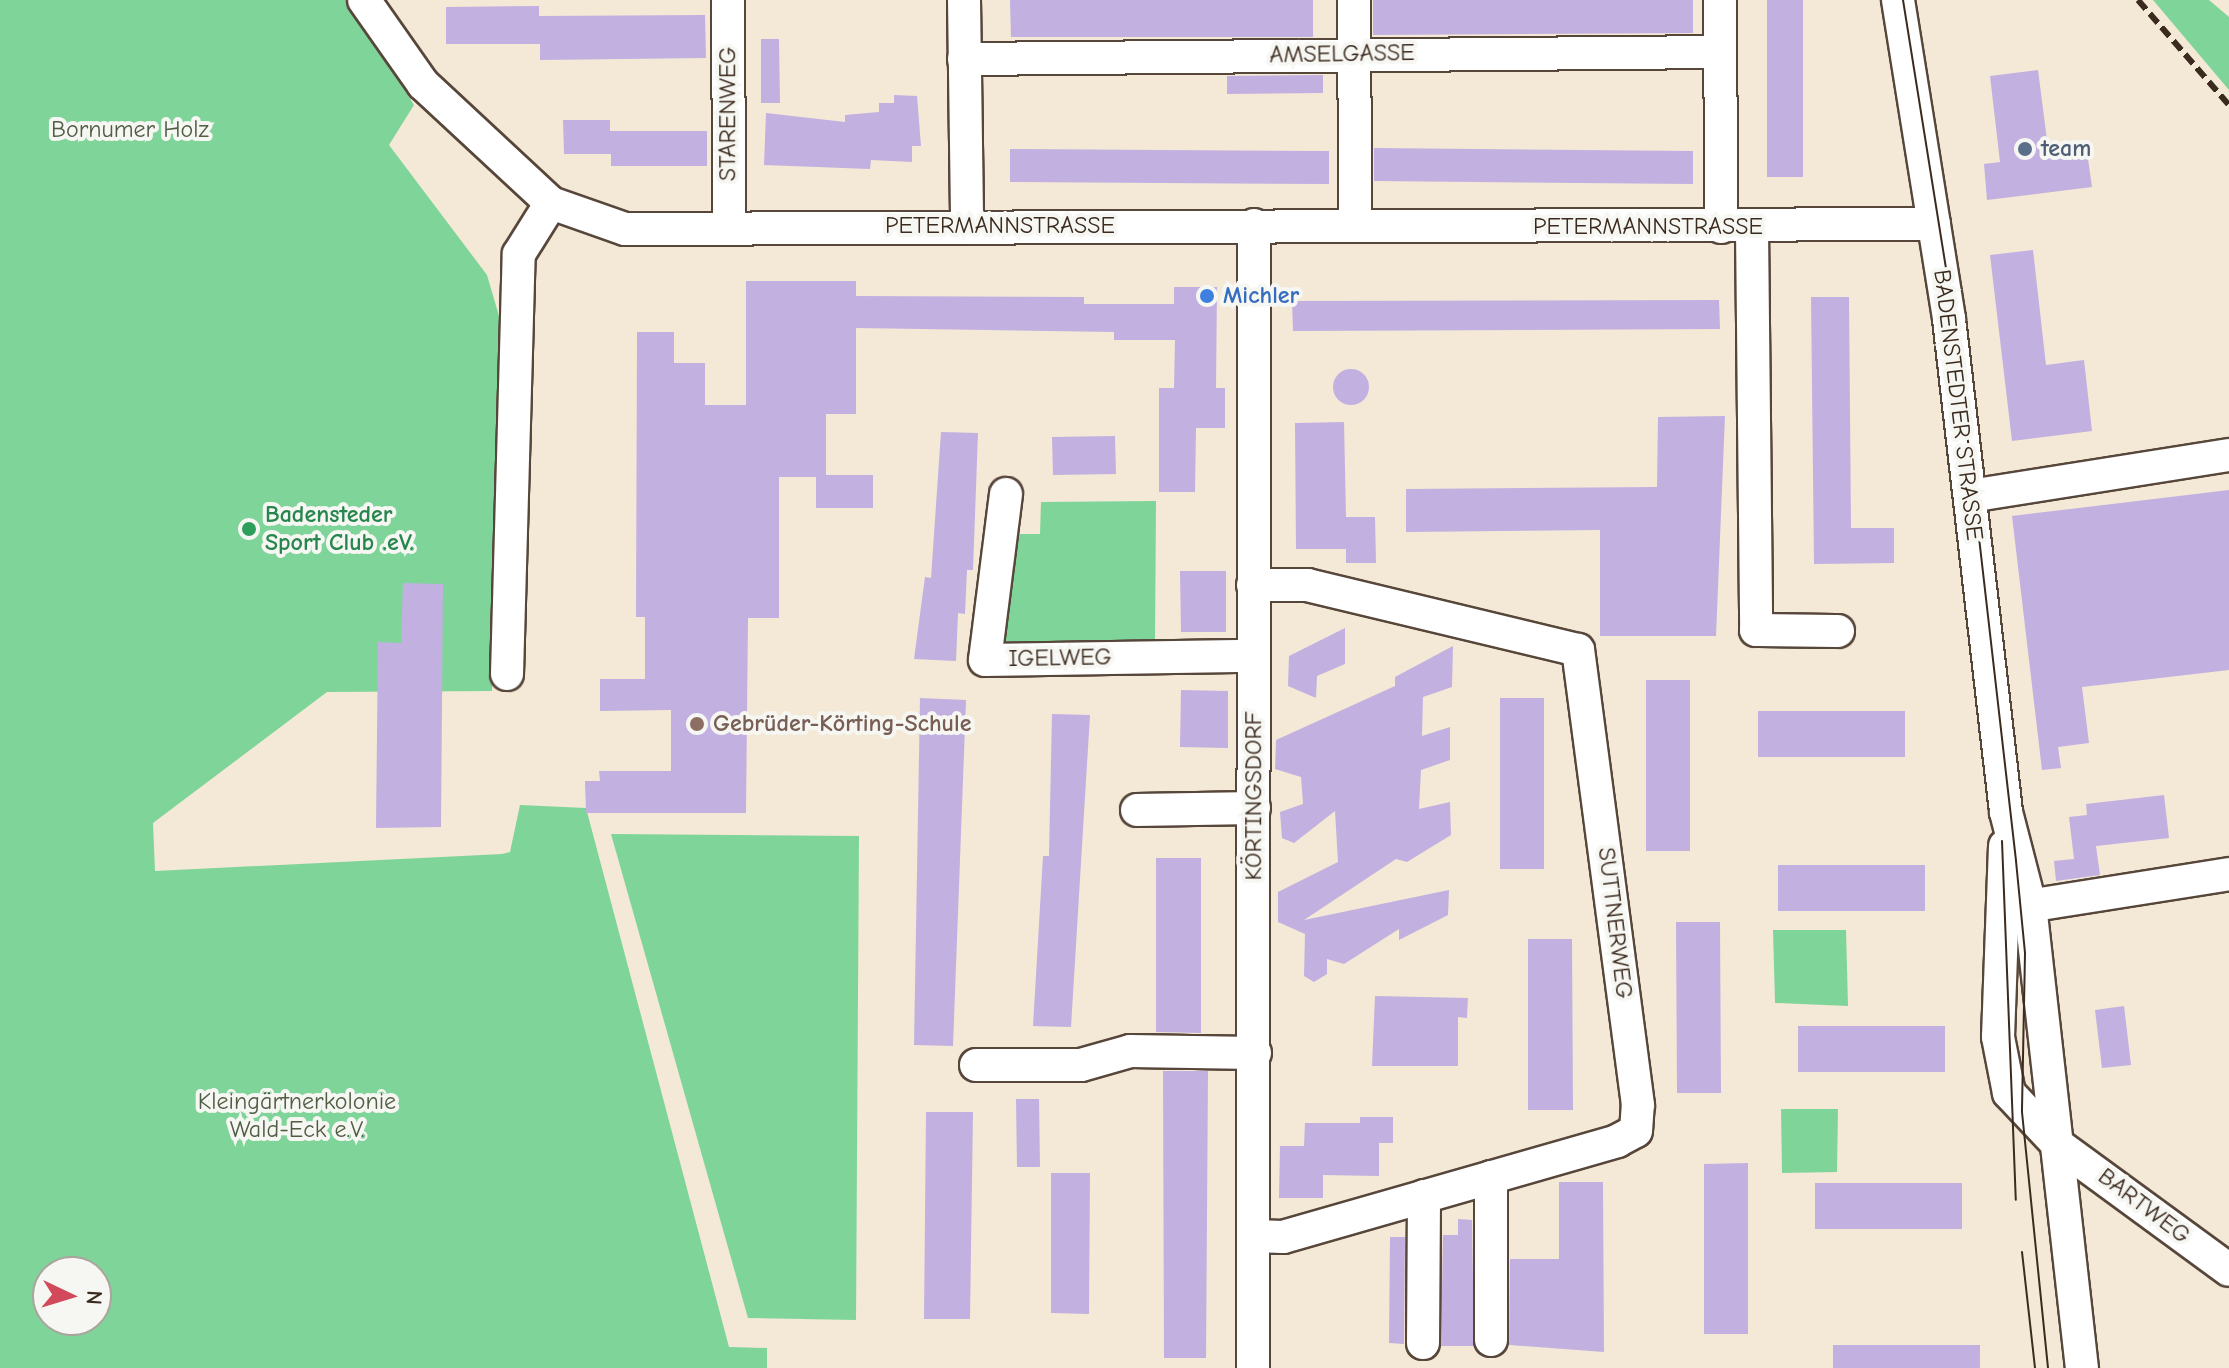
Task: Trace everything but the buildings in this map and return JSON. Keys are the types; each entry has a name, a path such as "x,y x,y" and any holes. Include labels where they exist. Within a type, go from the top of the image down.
{"street":[{"path":"364,0 423,84 551,203 519,254 507,674"},
{"name":"STARENWEG","path":"728,0 729,228"},
{"path":"964,0 967,226"},
{"path":"1354,0 1355,225"},
{"path":"1720,0 1720,52 1737,227 1756,630 1838,631"},
{"name":"BADENSTEDTER STRASSE","path":"1898,0 1934,224 1970,496 2016,908 2057,1144 2082,1368"},
{"name":"AMSELGASSE","path":"964,59 1720,52"},
{"name":"PETERMANNSTRASSE","path":"551,203 625,229 1934,224"},
{"name":"KÖRTINGSDORF","path":"1253,1368 1254,225"},
{"path":"1970,496 2229,455"},
{"name":"IGELWEG","path":"1006,494 985,660 1253,656"},
{"name":"SUTTNERWEG","path":"1253,585 1308,585 1566,643 1584,663 1636,1131 1283,1237 1253,1236"},
{"path":"1137,810 1254,808"},
{"path":"2016,908 2229,874"},
{"name":"BADENSTEDTER STRASSE","path":"2016,908 2001,1068 2022,1112 2057,1144"},
{"path":"976,1065 1081,1065 1130,1051 1255,1053"},
{"name":"BARTWEG","path":"2057,1144 2229,1270"},
{"path":"1491,1177 1491,1340"},
{"path":"1423,1343 1424,1196"}],"green space":[{"path":"0,0 349,0 414,105 389,145 487,275 504,333 492,691 327,692 153,823 155,871 502,854 510,852 520,805 586,808 729,1347 767,1348 767,1368 0,1368"},
{"path":"2153,0 2209,0 2229,17 2229,90"},
{"path":"1156,501 1155,642 1002,641 1017,534 1040,534 1041,502"},
{"path":"611,834 859,836 856,1320 748,1318"},
{"path":"1773,930 1846,930 1848,1006 1775,1003"},
{"path":"1781,1109 1838,1109 1837,1172 1782,1173"}],"tram line":[{"path":"1903,0 1954,319 2016,861 2025,953 2022,1112 2048,1368"},
{"path":"2002,841 2016,1200"},
{"path":"2022,1252 2035,1368"}],"railway":[{"path":"2138,0 2229,105"}],"place":[{"name":"team","path":"2025,149"},
{"name":"Michler","path":"1207,296"},
{"name":"Badensteder Sport Club .eV.","path":"249,529"},
{"name":"Gebrüder-Körting-Schule","path":"697,724"}],"park label":[{"name":"Bornumer Holz","path":"130,130"},
{"name":"Kleingärtnerkolonie Wald-Eck e.V.","path":"297,1116"}]}
